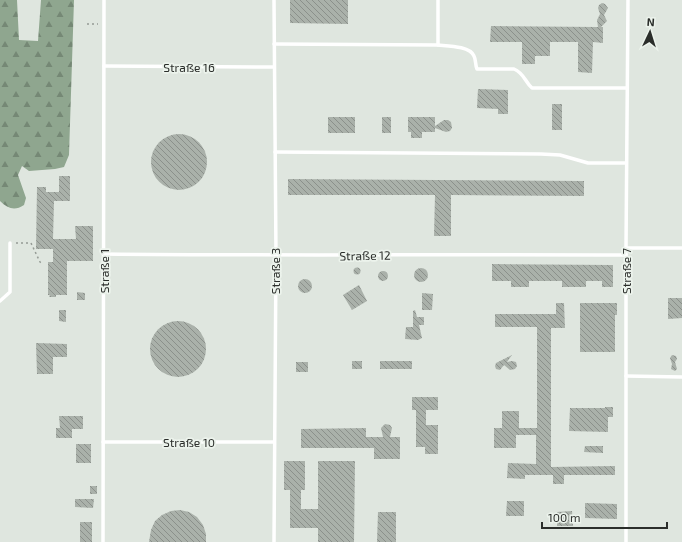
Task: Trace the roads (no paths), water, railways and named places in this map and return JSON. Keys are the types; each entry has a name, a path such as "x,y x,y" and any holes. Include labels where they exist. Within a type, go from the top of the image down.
{"lane":[{"name":"Straße 1","path":"103,542 104,0"},
{"name":"Straße 3","path":"274,0 276,256 274,542"},
{"path":"438,0 438,45"},
{"name":"Straße 7","path":"626,542 626,163 628,0"},
{"path":"274,44 438,45 457,47 469,50 474,54 477,68 514,69 519,71 532,88 627,88"},
{"name":"Straße 16","path":"104,66 274,67"},
{"path":"274,152 541,154 560,155 588,162 626,163"},
{"path":"0,301 10,292 10,244"},
{"path":"626,248 682,248"},
{"name":"Straße 12","path":"104,254 276,256 466,254 626,255"},
{"path":"626,376 682,377"},
{"name":"Straße 10","path":"103,442 274,442"}]}
